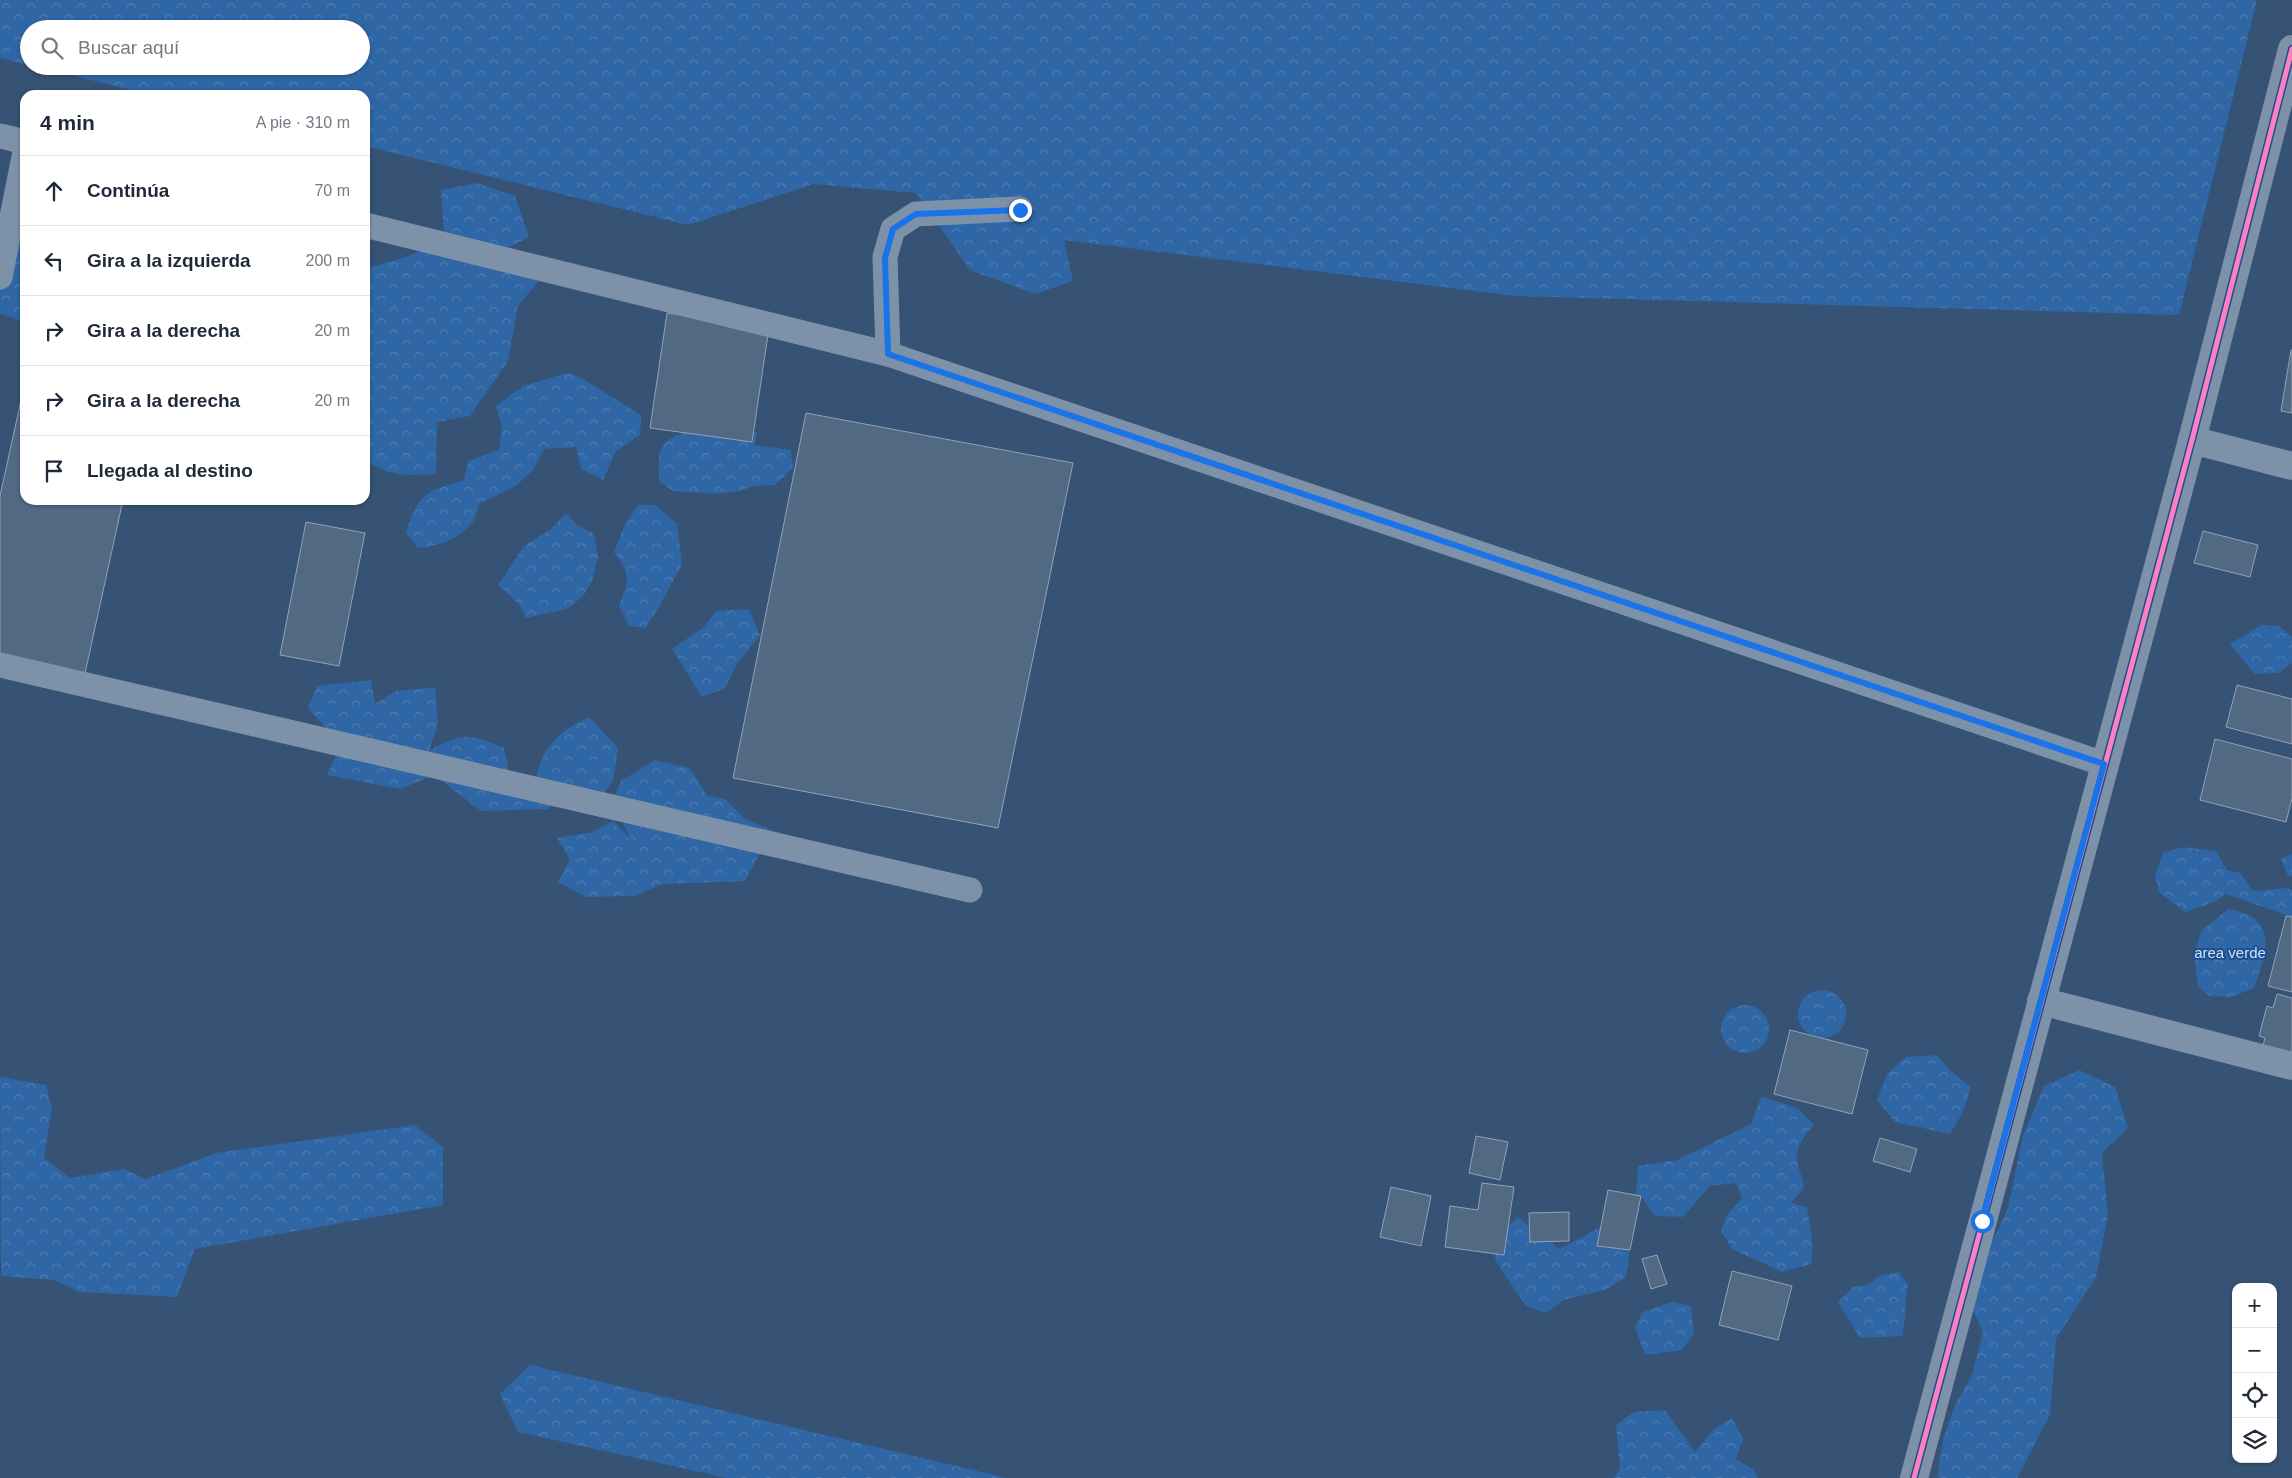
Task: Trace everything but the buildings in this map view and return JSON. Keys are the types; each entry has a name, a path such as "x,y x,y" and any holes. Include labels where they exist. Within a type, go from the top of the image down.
{"street":[{"path":"1914,1478 2192,440 2292,48"},
{"path":"2192,440 2292,466"},
{"path":"2041,1001 2292,1066"}],"lane":[{"path":"0,136 20,141"},
{"path":"0,276 20,177"},
{"path":"888,354 885,258 893,229 916,214 1020,210"},
{"path":"370,226 888,354 2104,764"},
{"path":"0,665 970,890"}],"green space":[{"path":"0,0 2257,0 2179,315 1515,296 1064,240 1073,281 1035,294 970,270 916,193 814,184 688,225 370,147 370,90 132,90 70,75 370,75 370,20 20,20 20,63 0,58"},
{"path":"477,183 515,196 529,237 488,258 539,281 518,306 508,361 470,416 437,422 436,474 399,474 382,470 370,462 370,268 409,256 444,239 441,190"},
{"path":"20,233 20,320 0,314 0,243 6,238"},
{"path":"567,373 580,377 641,415 640,435 616,451 603,480 581,469 576,447 544,449 533,470 517,485 479,504 473,521 460,534 440,544 418,548 406,533 410,520 420,502 432,491 464,480 468,461 499,450 502,428 496,406 523,386"},
{"path":"708,425 740,427 757,433 755,445 791,450 793,468 775,485 754,486 735,492 713,494 673,491 660,482 658,467 662,447 674,437"},
{"path":"638,505 655,505 677,524 682,564 658,609 645,628 629,626 619,606 627,578 624,567 614,552 625,524"},
{"path":"566,513 577,525 594,534 598,557 592,581 583,596 569,608 526,618 519,604 498,585 524,546 551,529"},
{"path":"749,609 760,635 737,664 725,688 702,697 672,649 704,627 716,611"},
{"path":"2261,625 2279,626 2292,637 2292,663 2279,673 2255,674 2230,644"},
{"path":"371,680 375,704 396,691 435,687 438,724 429,751 450,741 466,737 483,740 504,748 508,766 504,789 533,793 539,766 549,746 565,731 589,717 618,748 613,781 599,799 565,801 547,809 481,811 434,775 400,789 327,775 341,745 308,708 317,686"},
{"path":"655,760 689,768 707,795 725,799 745,819 782,834 759,855 745,881 662,884 635,896 586,897 558,882 570,859 557,838 592,832 613,821 631,839 612,802 621,781"},
{"path":"2183,847 2216,851 2227,870 2240,873 2253,891 2289,888 2292,890 2292,917 2226,894 2214,902 2185,912 2159,892 2155,876 2163,853"},
{"path":"2292,854 2292,876 2288,876 2281,859"},
{"name":"area verde","path":"2228,909 2244,913 2255,920 2262,928 2265,938 2263,962 2254,988 2231,997 2209,996 2198,986 2195,966 2196,949 2201,931"},
{"path":"1822,990 1831,992 1839,997 1844,1005 1846,1014 1844,1023 1839,1031 1831,1036 1822,1038 1813,1036 1805,1031 1800,1023 1798,1014 1800,1005 1805,997 1813,992"},
{"path":"1745,1005 1754,1007 1762,1012 1767,1020 1769,1029 1767,1038 1762,1046 1754,1051 1745,1053 1736,1051 1728,1046 1723,1038 1721,1029 1723,1020 1728,1012 1736,1007"},
{"path":"1937,1055 1951,1071 1971,1087 1963,1112 1950,1134 1895,1122 1877,1100 1887,1074 1906,1057"},
{"path":"2079,1070 2115,1087 2128,1128 2102,1153 2108,1215 2096,1277 2056,1339 2050,1415 2017,1478 1940,1478 1937,1476 1944,1436 1956,1403 1972,1375 1983,1332 1973,1310 1981,1257 1997,1232 2008,1208 2023,1136 2044,1086"},
{"path":"0,1077 46,1085 52,1109 44,1158 70,1178 124,1169 146,1179 216,1153 415,1125 443,1147 443,1205 195,1249 177,1297 80,1292 54,1280 1,1276"},
{"path":"1761,1097 1798,1108 1814,1125 1799,1146 1797,1156 1804,1188 1791,1203 1807,1207 1813,1246 1811,1264 1782,1272 1732,1249 1721,1231 1726,1216 1742,1198 1736,1183 1710,1186 1683,1217 1655,1216 1641,1196 1636,1194 1638,1166 1677,1160 1751,1124"},
{"path":"1518,1217 1559,1249 1601,1227 1630,1250 1626,1277 1605,1290 1563,1300 1546,1313 1526,1306 1497,1263 1490,1243"},
{"path":"1898,1272 1908,1284 1902,1336 1860,1338 1838,1302 1853,1287 1868,1285 1881,1275"},
{"path":"1672,1302 1691,1306 1694,1333 1682,1350 1645,1355 1635,1327 1643,1312"},
{"path":"530,1365 1007,1478 727,1478 518,1432 500,1394"},
{"path":"1665,1410 1695,1452 1714,1429 1732,1418 1743,1439 1736,1459 1754,1470 1758,1478 1614,1478 1620,1468 1616,1425 1634,1412"}],"cycle path":[{"path":"1914,1478 2192,440 2292,49"}],"route":[{"path":"1020,210 916,214 893,229 885,258 888,354 2104,764 1982,1221"}]}
